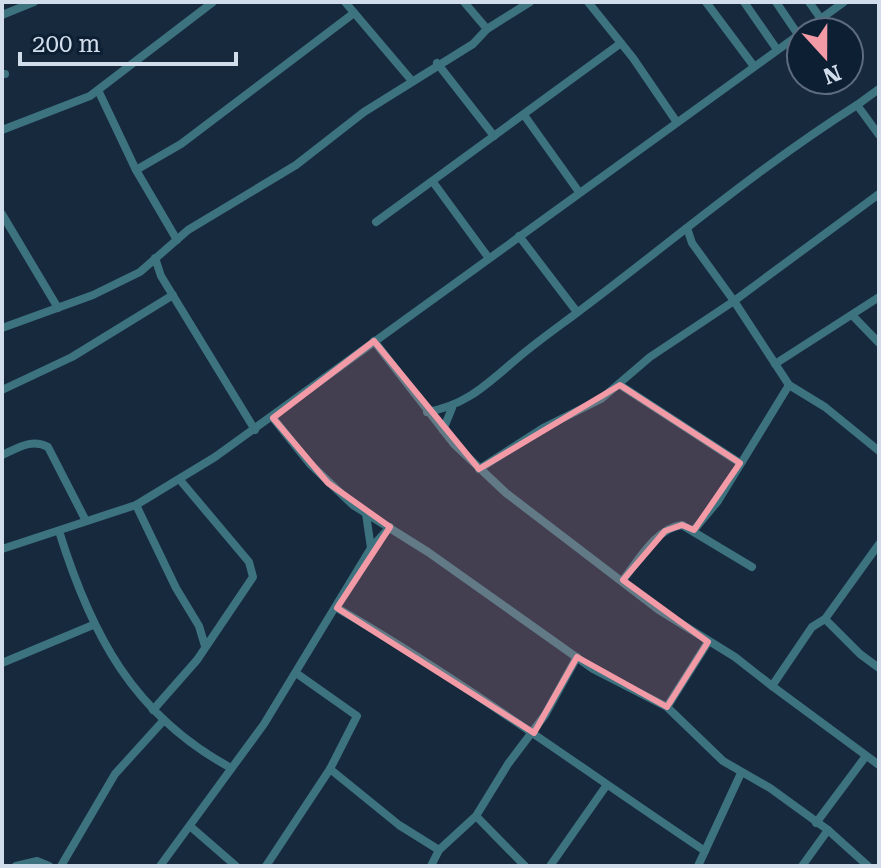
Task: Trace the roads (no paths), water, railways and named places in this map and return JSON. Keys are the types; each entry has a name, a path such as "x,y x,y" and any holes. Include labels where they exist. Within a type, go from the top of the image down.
{"street":[{"path":"2,15 34,2"},
{"path":"2,130 76,102 98,90 213,2"},
{"path":"345,2 412,81"},
{"path":"464,2 487,29"},
{"path":"2,328 58,308 140,272 177,240 296,165 327,138 437,63 473,44 487,29 530,2"},
{"path":"588,2 676,121"},
{"path":"706,2 753,65"},
{"path":"744,2 776,48"},
{"path":"825,16 841,3"},
{"path":"136,170 181,144 354,13"},
{"path":"2,549 136,505 180,480 273,418 785,42"},
{"path":"376,222 621,43"},
{"path":"437,63 494,136"},
{"path":"427,412 452,408 481,391 577,312 791,148 879,89"},
{"path":"98,90 136,170 177,240"},
{"path":"857,105 879,135"},
{"path":"524,115 579,192"},
{"path":"433,182 488,257"},
{"path":"479,469 620,385 650,357 734,301 879,194"},
{"path":"2,214 58,308"},
{"path":"687,228 692,243 789,385 825,407 879,451"},
{"path":"519,236 577,312"},
{"path":"676,237 692,243"},
{"path":"155,258 161,276 255,430"},
{"path":"140,272 161,276"},
{"path":"2,390 72,357 173,295"},
{"path":"775,364 879,297"},
{"path":"853,316 879,343"},
{"path":"374,341 427,412 479,469 659,610 772,686 879,765"},
{"path":"620,385 740,463"},
{"path":"694,530 789,385"},
{"path":"443,430 452,408"},
{"path":"273,418 319,473 366,514 390,527 577,657 623,686 667,707 723,761 770,788 828,830 868,866"},
{"path":"2,455 28,444 40,442 48,447 86,521"},
{"path":"153,710 176,687 253,577 253,570 180,480"},
{"path":"136,505 176,588 199,626 205,646"},
{"path":"366,514 371,548"},
{"path":"623,580 665,531 682,525 752,567"},
{"path":"160,866 191,827 296,673 371,548 390,527"},
{"path":"59,531 93,625 122,674 164,720 231,768"},
{"path":"772,686 812,627 825,619 879,544"},
{"path":"337,608 412,651 705,851"},
{"path":"825,619 879,668"},
{"path":"2,663 93,625"},
{"path":"199,626 214,633"},
{"path":"667,707 708,642"},
{"path":"431,866 439,850 476,816 508,764 534,733 577,657"},
{"path":"266,866 330,769 357,716 296,673"},
{"path":"61,866 115,774 164,720"},
{"path":"816,823 866,756"},
{"path":"330,769 399,825 439,850"},
{"path":"698,866 741,773"},
{"path":"550,866 606,786"},
{"path":"476,816 525,866"},
{"path":"191,827 236,866"},
{"path":"802,866 828,830"},
{"path":"16,866 37,861 49,866"}]}
